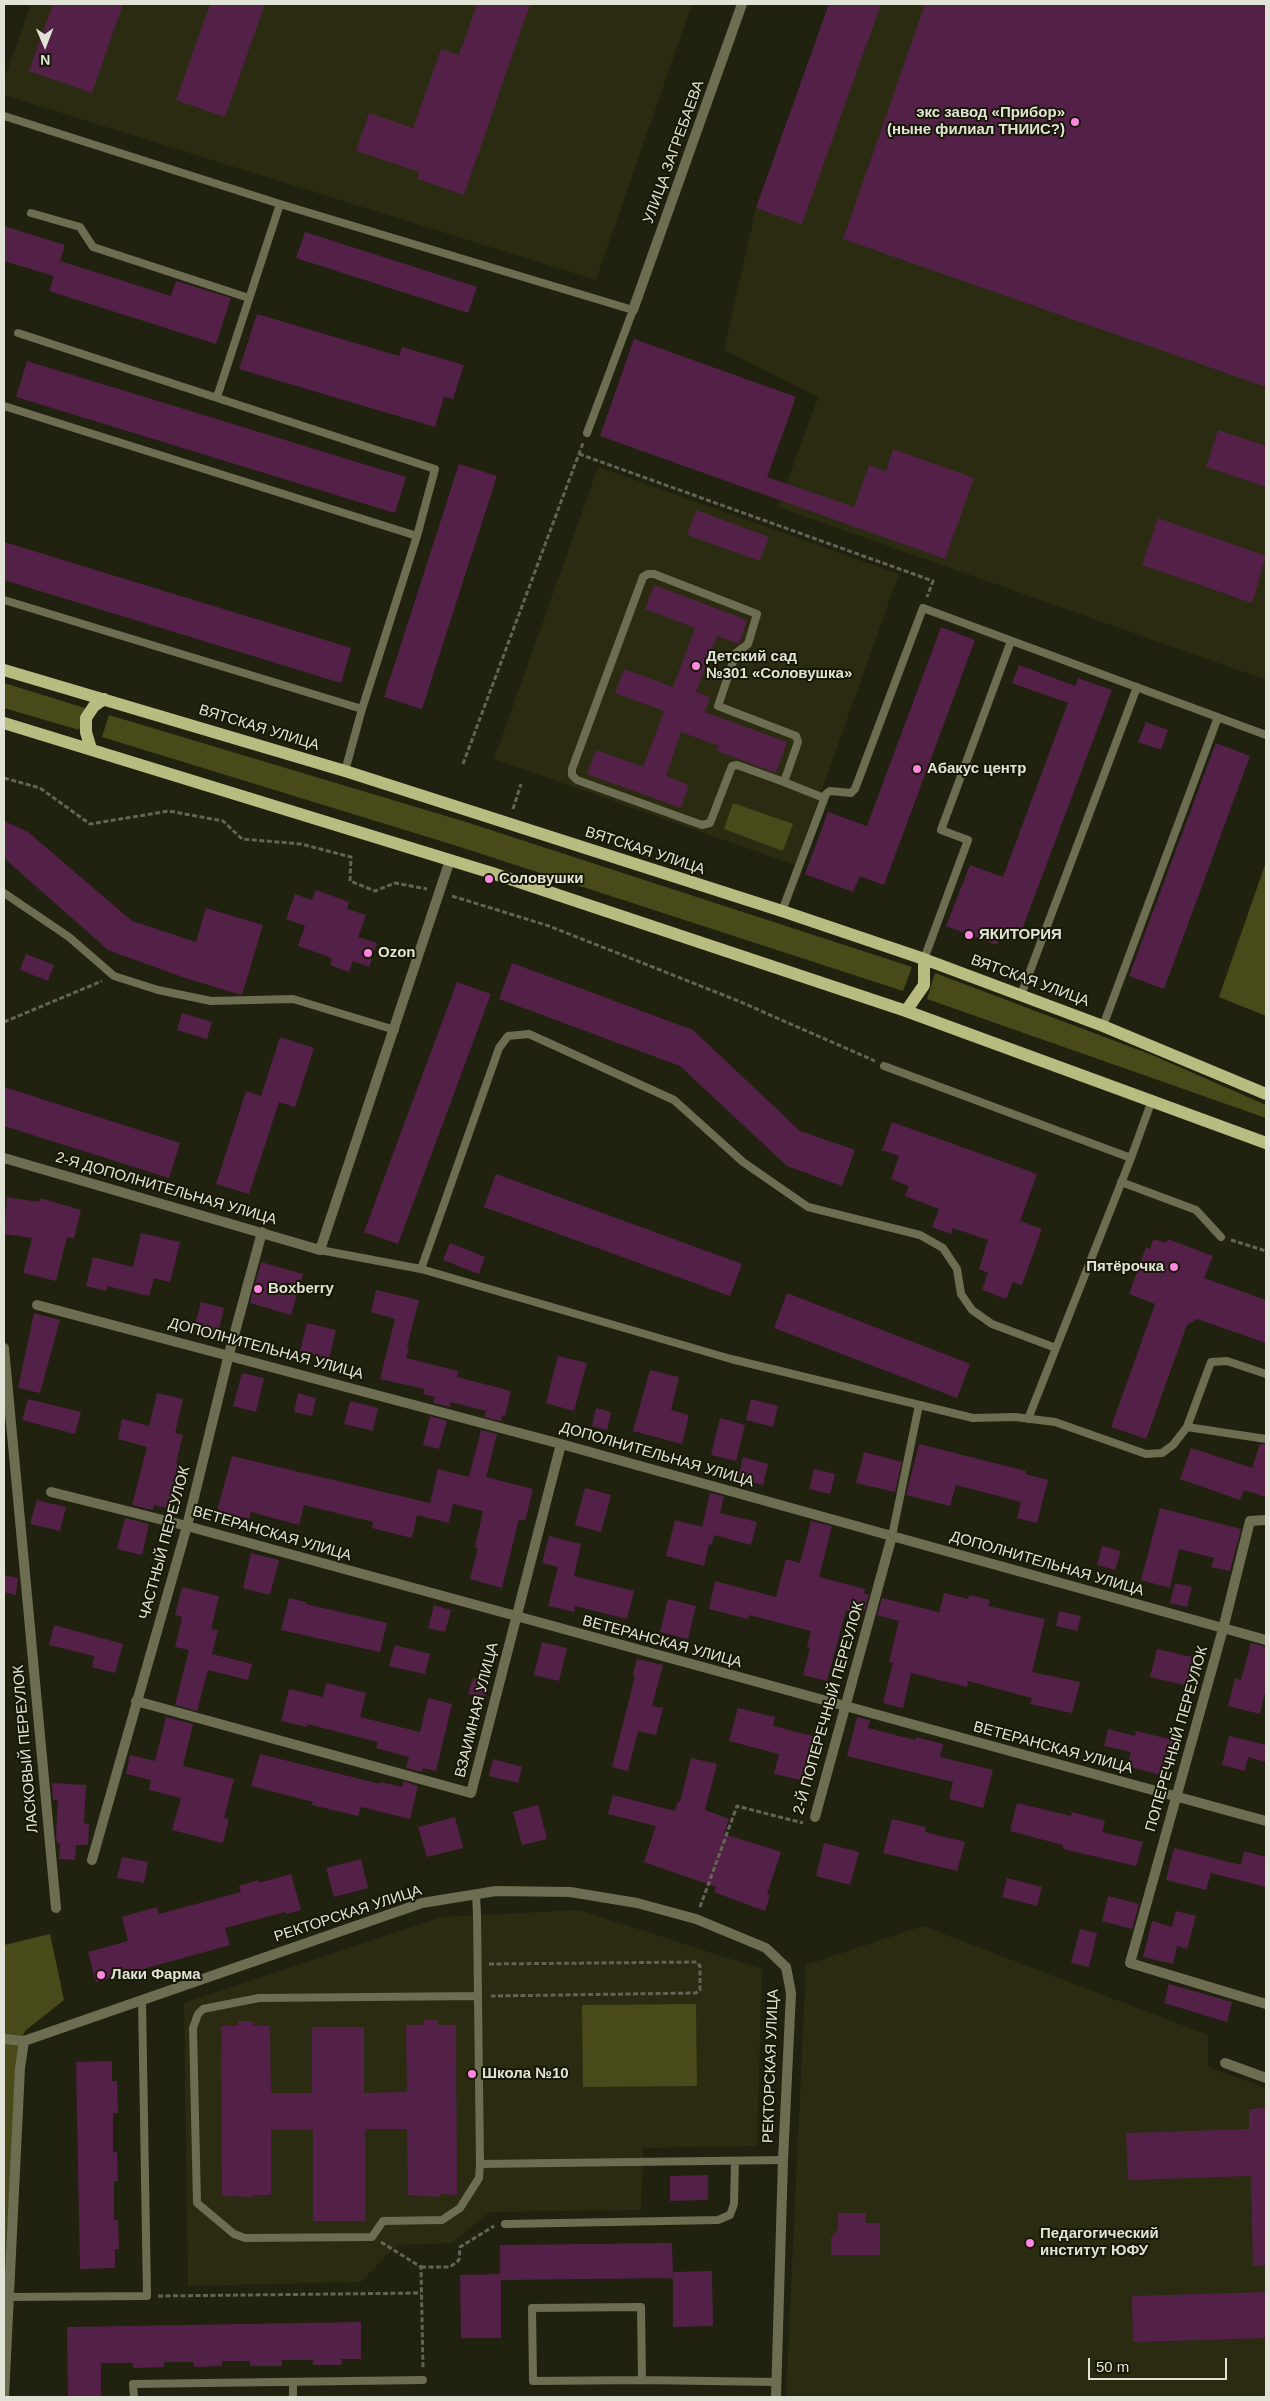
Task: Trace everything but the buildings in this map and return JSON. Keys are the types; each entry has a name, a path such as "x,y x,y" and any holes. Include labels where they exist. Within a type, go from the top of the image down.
{"main road":[{"name":"ВЯТСКАЯ УЛИЦА","path":"4,670 345,771 782,911 1022,995 1103,1026 1266,1094"},
{"path":"91,749 86,732 86,718 94,706 104,699"},
{"path":"4,723 450,860 906,1011 1266,1143"},
{"path":"906,1011 924,985 926,972 924,960"}],"street":[{"name":"УЛИЦА ЗАГРЕБАЕВА","path":"634,310 742,4"},
{"path":"320,1250 395,1030 450,860"},
{"name":"2-Я ДОПОЛНИТЕЛЬНАЯ УЛИЦА","path":"4,1158 320,1250"},
{"name":"ЧАСТНЫЙ ПЕРЕУЛОК","path":"92,1860 187,1526 229,1354 262,1232"},
{"name":"ДОПОЛНИТЕЛЬНАЯ УЛИЦА","path":"37,1305 229,1354 561,1444 1223,1630 1266,1640"},
{"name":"ЛАСКОВЫЙ ПЕРЕУЛОК","path":"4,1348 56,1908"},
{"name":"ВЗАИМНАЯ УЛИЦА","path":"136,1701 471,1793 561,1444"},
{"name":"ВЕТЕРАНСКАЯ УЛИЦА","path":"51,1492 187,1526 516,1618 1266,1821"},
{"name":"ПОПЕРЕЧНЫЙ ПЕРЕУЛОК","path":"1266,1520 1250,1521 1223,1630 1130,1963 1266,2004"},
{"name":"2-Й ПОПЕРЕЧНЫЙ ПЕРЕУЛОК","path":"815,1817 892,1536"},
{"name":"РЕКТОРСКАЯ УЛИЦА","path":"24,2041 422,1903 496,1891 570,1892 637,1903 696,1920 766,1948 786,1967 791,1993 783,2160 776,2397"},
{"path":"4,2039 24,2041 20,2068 4,2397"},
{"path":"1225,2063 1266,2078"}],"lane":[{"path":"4,116 280,204 634,310 587,433"},
{"path":"217,397 280,204"},
{"path":"30,213 80,228 93,247 249,298"},
{"path":"18,333 435,469 417,536 362,709 345,771"},
{"path":"4,406 417,536"},
{"path":"784,782 798,742 796,736 718,706 736,653 748,644 757,614 654,574 648,574 643,577 572,769 572,776 577,780 702,825 710,823 732,766 737,765 824,798"},
{"path":"4,600 362,709"},
{"path":"782,911 824,798 830,791 844,794 851,793 855,789 923,608 1266,735"},
{"path":"924,960 968,840 941,830 1011,640"},
{"path":"1022,995 1137,687"},
{"path":"1103,1026 1218,717"},
{"path":"4,893 69,936 114,976 158,990 211,1001 292,998 395,1030"},
{"path":"421,1269 499,1048 508,1036 529,1034 674,1100 743,1162 808,1207 920,1235 943,1248 957,1269 961,1294 972,1310 992,1324 1056,1348"},
{"path":"884,1066 1131,1158"},
{"path":"1028,1419 1152,1100"},
{"path":"1121,1182 1196,1210 1221,1237"},
{"path":"320,1250 421,1269 731,1359 973,1418 1028,1419 1054,1422 1146,1454 1162,1453 1173,1445 1187,1427 1211,1362 1227,1361 1266,1374"},
{"name":"2-Й ПОПЕРЕЧНЫЙ ПЕРЕУЛОК","path":"892,1536 918,1405"},
{"path":"1187,1427 1266,1439"},
{"path":"476,1894 478,1996 480,2164 479,2178 460,2208 442,2220 383,2221 372,2237 239,2238 197,2203 193,2028 195,2020 204,2009 259,1998 478,1996"},
{"path":"10,2297 147,2296 142,2000"},
{"path":"4,2045 24,2041"},
{"path":"480,2164 783,2160"},
{"path":"505,2224 718,2220 730,2215 734,2204 735,2161"},
{"path":"642,2380 641,2308 532,2308 533,2381 776,2382"},
{"path":"134,2397 134,2384 423,2380"},
{"path":"293,2382 293,2397"}],"path":[{"path":"463,764 587,433"},
{"path":"579,454 933,582 923,608"},
{"path":"513,809 521,784"},
{"path":"4,1022 114,976"},
{"path":"1221,1237 1266,1251"},
{"name":"2-Й ПОПЕРЕЧНЫЙ ПЕРЕУЛОК","path":"696,1920 737,1806 811,1825 815,1817"},
{"path":"477,1965 696,1962 700,1966 700,1990 696,1993 478,1996"},
{"path":"372,2237 421,2267 450,2267 459,2260 460,2246 490,2227 505,2224"},
{"path":"421,2267 423,2380"},
{"path":"147,2296 421,2292"}],"shaded area":[{"path":"31,4 692,4 596,280 4,95 4,80"},
{"path":"829,4 1266,4 1266,680 778,507 818,397 724,350 756,208"},
{"name":"Детский сад №301 «Соловушка»","path":"598,467 899,574 795,865 494,759"},
{"path":"4,683 85,708 79,730 4,708"},
{"path":"109,715 466,822 912,967 903,991 457,846 102,737"},
{"path":"733,803 793,824 783,851 724,829"},
{"path":"1266,862 1266,1016 1219,997"},
{"path":"935,973 1152,1055 1266,1105 1266,1118 927,999"},
{"name":"Школа №10","path":"579,1910 762,1969 757,2146 643,2148 641,2210 490,2212 452,2243 397,2245 361,2282 188,2286 184,2003 442,1917"},
{"name":"Педагогический институт ЮФУ","path":"923,1926 1208,2035 1208,2067 1266,2088 1266,2397 786,2397 806,1965"},
{"path":"50,1934 64,2000 25,2031 18,2047 4,2288 4,1945"},
{"path":"696,2004 697,2086 583,2087 582,2005"}],"place":[{"name":"экс завод «Прибор» (ныне филиал ТНИИС?)","path":"1075,122"},
{"name":"Детский сад №301 «Соловушка»","path":"696,666"},
{"name":"Абакус центр","path":"917,769"},
{"name":"Соловушки","path":"489,879"},
{"name":"ЯКИТОРИЯ","path":"969,935"},
{"name":"Ozon","path":"368,953"},
{"name":"Пятёрочка","path":"1174,1267"},
{"name":"Boxberry","path":"258,1289"},
{"name":"Лаки Фарма","path":"101,1975"},
{"name":"Школа №10","path":"472,2074"},
{"name":"Педагогический институт ЮФУ","path":"1030,2243"}]}
